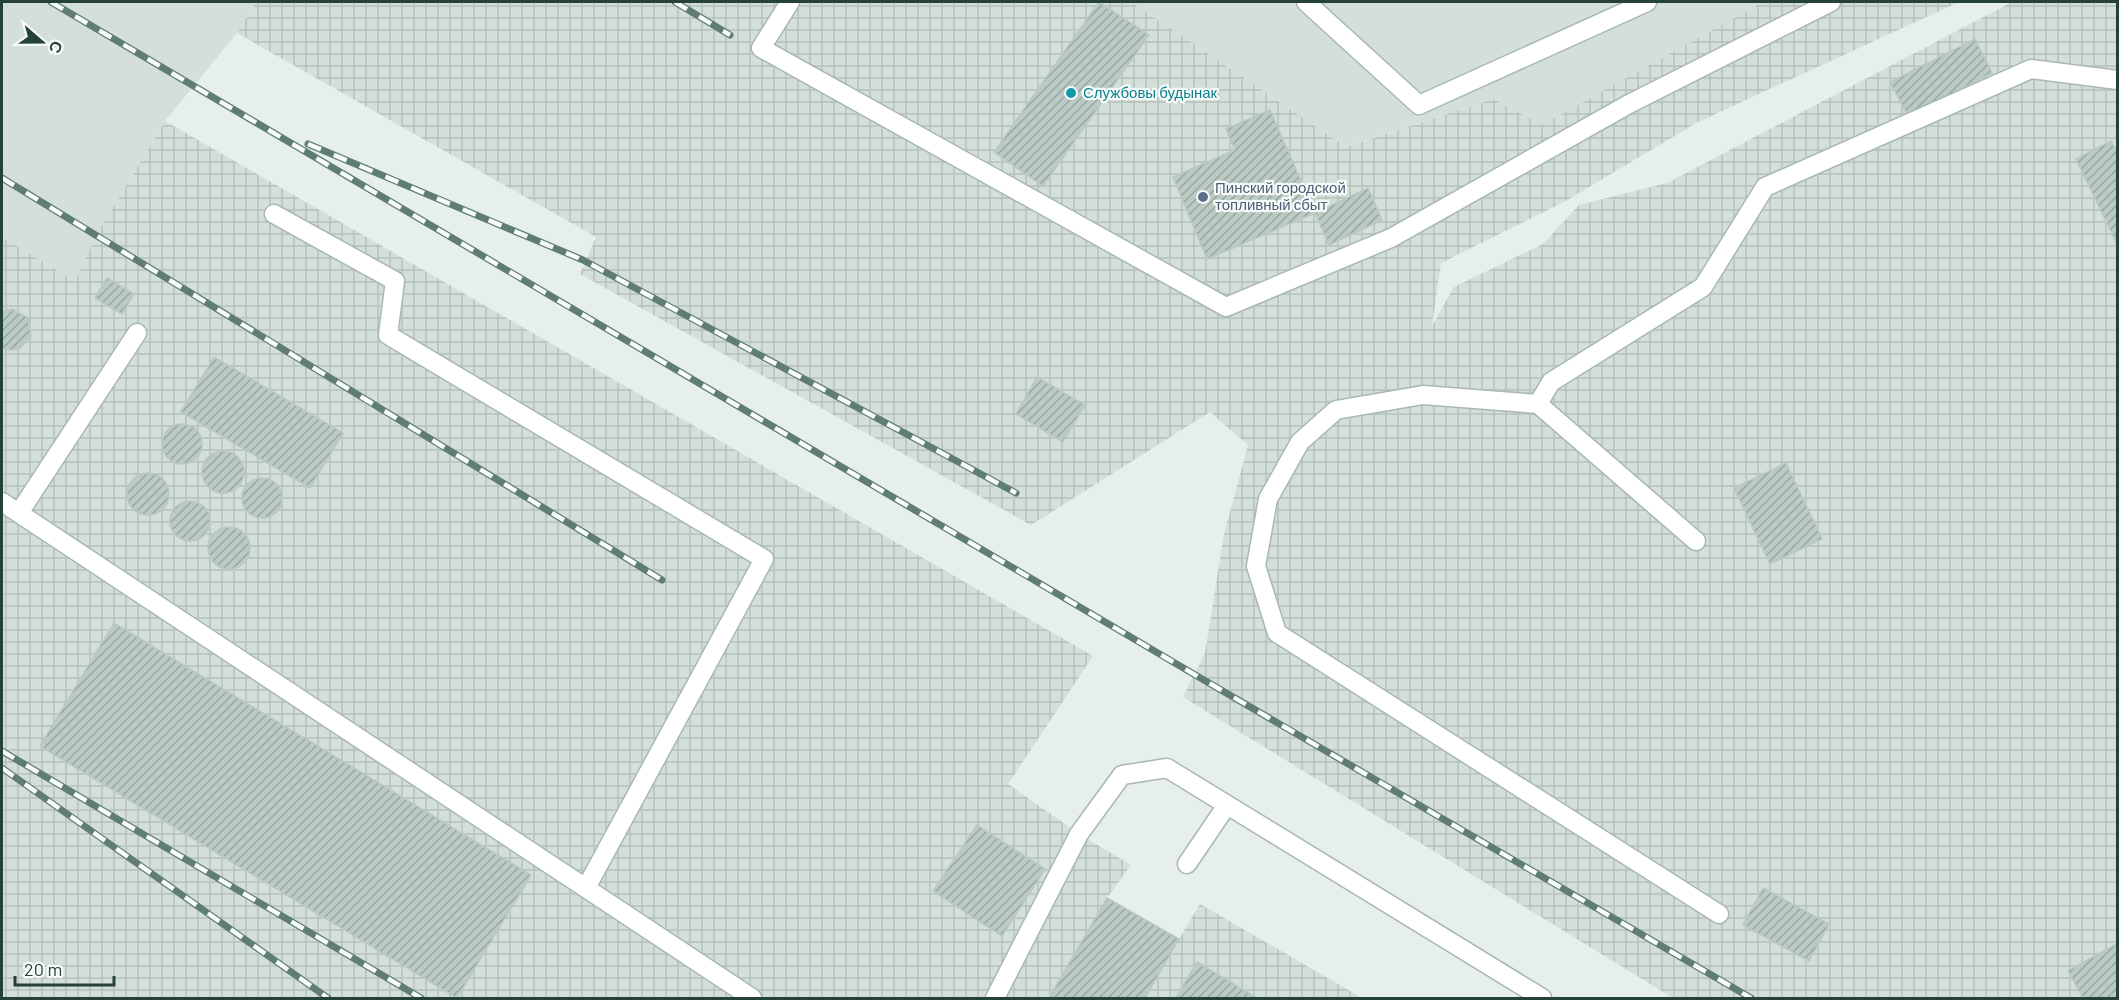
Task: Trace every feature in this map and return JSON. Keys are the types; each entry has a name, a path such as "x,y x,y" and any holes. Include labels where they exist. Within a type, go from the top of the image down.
{"lane":[{"path":"790,2 761,48 1226,307 1391,238 1629,104 1831,2"},
{"path":"1306,2 1419,105 1647,2"},
{"path":"1538,404 1551,382 1703,287 1765,187 2031,69 2118,80"},
{"path":"274,214 395,281 388,335 764,559 586,888"},
{"path":"19,513 137,333"},
{"path":"1696,542 1538,404 1423,395 1336,410 1300,442 1268,499 1256,566 1277,633 1719,914"},
{"path":"2,502 752,999"},
{"path":"995,999 1079,834 1122,775 1167,768 1542,999"},
{"path":"1187,864 1227,805"}],"shaded area":[{"path":"2,2 256,2 237,33 165,121 96,236 75,281 2,237"},
{"path":"256,2 1131,2 1346,147 1493,99 1542,125 1763,2 1959,2 1698,122 1564,202 1441,263 1432,326 1454,287 1543,244 1579,205 1667,183 2012,2 2117,2 2117,998 1673,998 1183,697 1205,653 1224,534 1248,445 1210,412 1031,525 580,274 596,237 237,33"},
{"path":"1131,2 1763,2 1542,126 1493,99 1345,147"},
{"path":"165,121 1093,656 1008,784 1079,834 1131,865 1107,898 1179,939 1200,904 1362,998 2,998 2,237 75,281 96,236"}],"building":[{"name":"Службовы будынак","path":"1099,2 1149,35 1043,186 994,152"},
{"path":"1975,39 1992,73 1908,116 1890,82"},
{"path":"1270,110 1315,213 1207,259 1173,177 1235,150 1226,129"},
{"path":"2111,141 2118,155 2118,246 2076,159"},
{"path":"1368,188 1382,220 1329,245 1315,213"},
{"path":"107,278 134,294 122,314 95,298"},
{"path":"12,309 28,318 31,336 19,349 10,350 2,348 2,312"},
{"path":"214,357 343,433 310,488 181,412"},
{"path":"1037,377 1085,405 1063,442 1016,414"},
{"path":"182,424 190,425 196,430 201,436 201,452 196,458 190,463 182,464 174,463 168,458 163,452 162,444 163,436 168,430 174,425"},
{"path":"223,451 238,457 244,472 238,487 223,493 208,487 202,472 208,457"},
{"path":"1786,463 1822,539 1770,564 1734,488"},
{"path":"148,473 163,479 169,494 163,509 148,515 133,509 127,494 133,479"},
{"path":"262,478 270,479 276,484 281,490 281,506 276,512 270,517 262,518 254,517 248,512 243,506 242,498 243,490 248,484 254,479"},
{"path":"190,501 198,502 204,507 209,513 209,529 204,535 198,540 190,541 182,540 176,535 171,529 170,521 171,513 176,507 182,502"},
{"path":"229,527 244,533 250,548 244,563 229,569 214,563 208,548 214,533"},
{"path":"114,623 531,875 457,998 40,746"},
{"path":"977,825 1045,869 1002,936 933,891"},
{"path":"1763,888 1829,924 1809,961 1743,925"},
{"path":"1107,898 1179,939 1145,998 1049,998"},
{"path":"2118,943 2118,998 2083,998 2068,971"},
{"path":"1197,962 1257,998 1176,998"}],"railway":[{"path":"51,2 1197,676 1751,998"},
{"path":"675,2 730,35"},
{"path":"308,144 583,260 1016,493"},
{"path":"2,178 662,580"},
{"path":"2,751 421,998"},
{"path":"2,768 328,998"}],"place":[{"name":"Службовы будынак","path":"1071,93"},
{"name":"Пинский городской топливный сбыт","path":"1203,197"}]}
